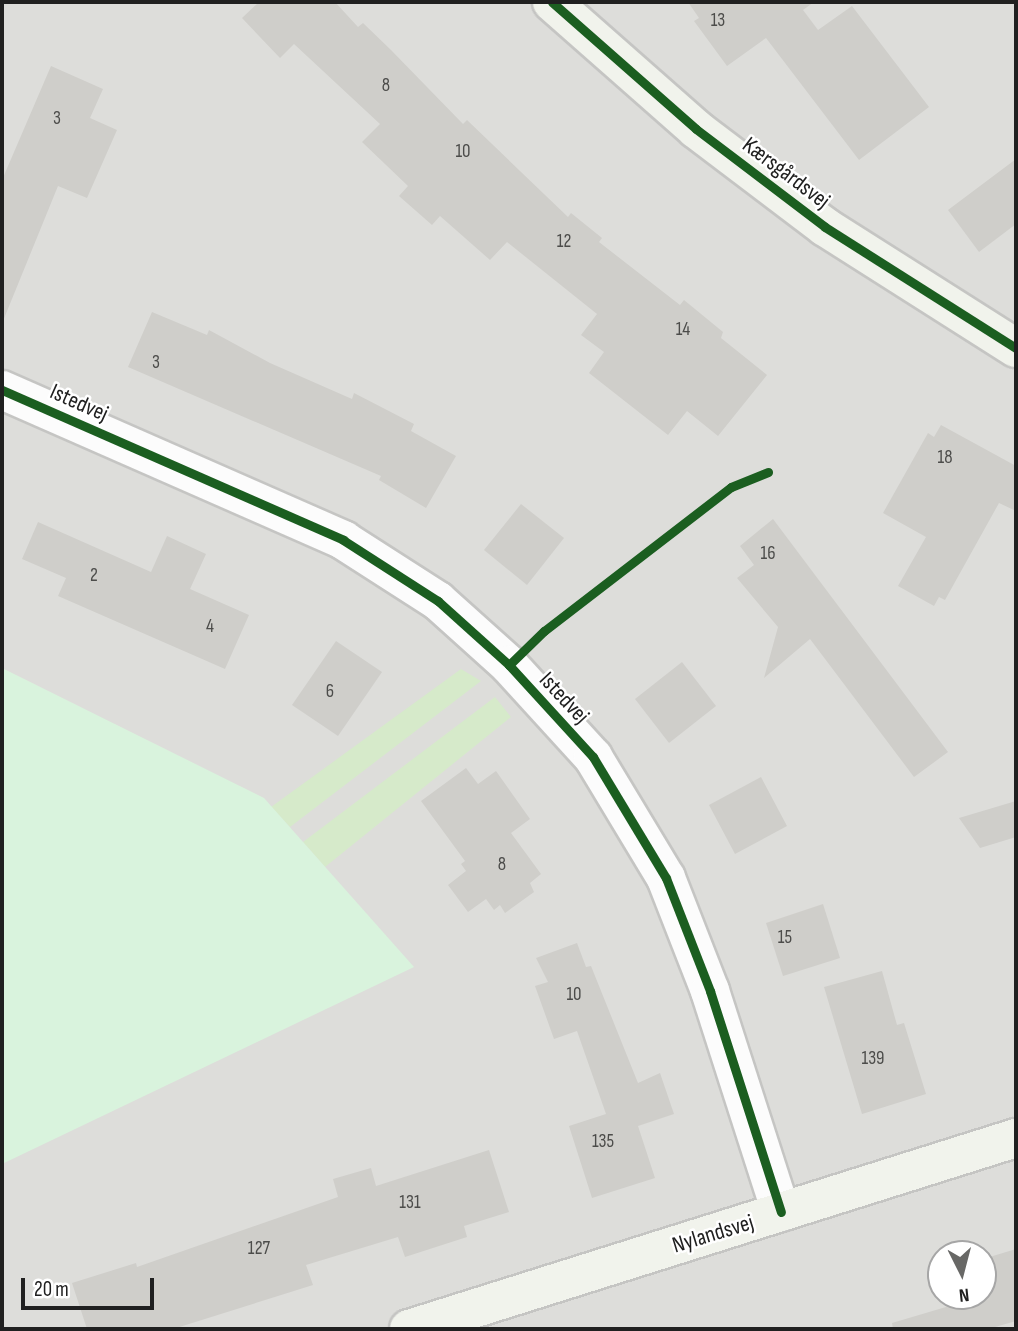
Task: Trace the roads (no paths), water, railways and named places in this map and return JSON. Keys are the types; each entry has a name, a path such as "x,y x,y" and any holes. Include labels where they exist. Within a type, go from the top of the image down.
{"street":[{"name":"Kærsgårdsvej","path":"552,2 696,129 825,228 1016,348"},
{"name":"Istedvej","path":"2,390 343,540 438,601 509,666 593,757 666,878 710,991 781,1213"},
{"name":"Nylandsvej","path":"409,1329 1016,1138"}]}
